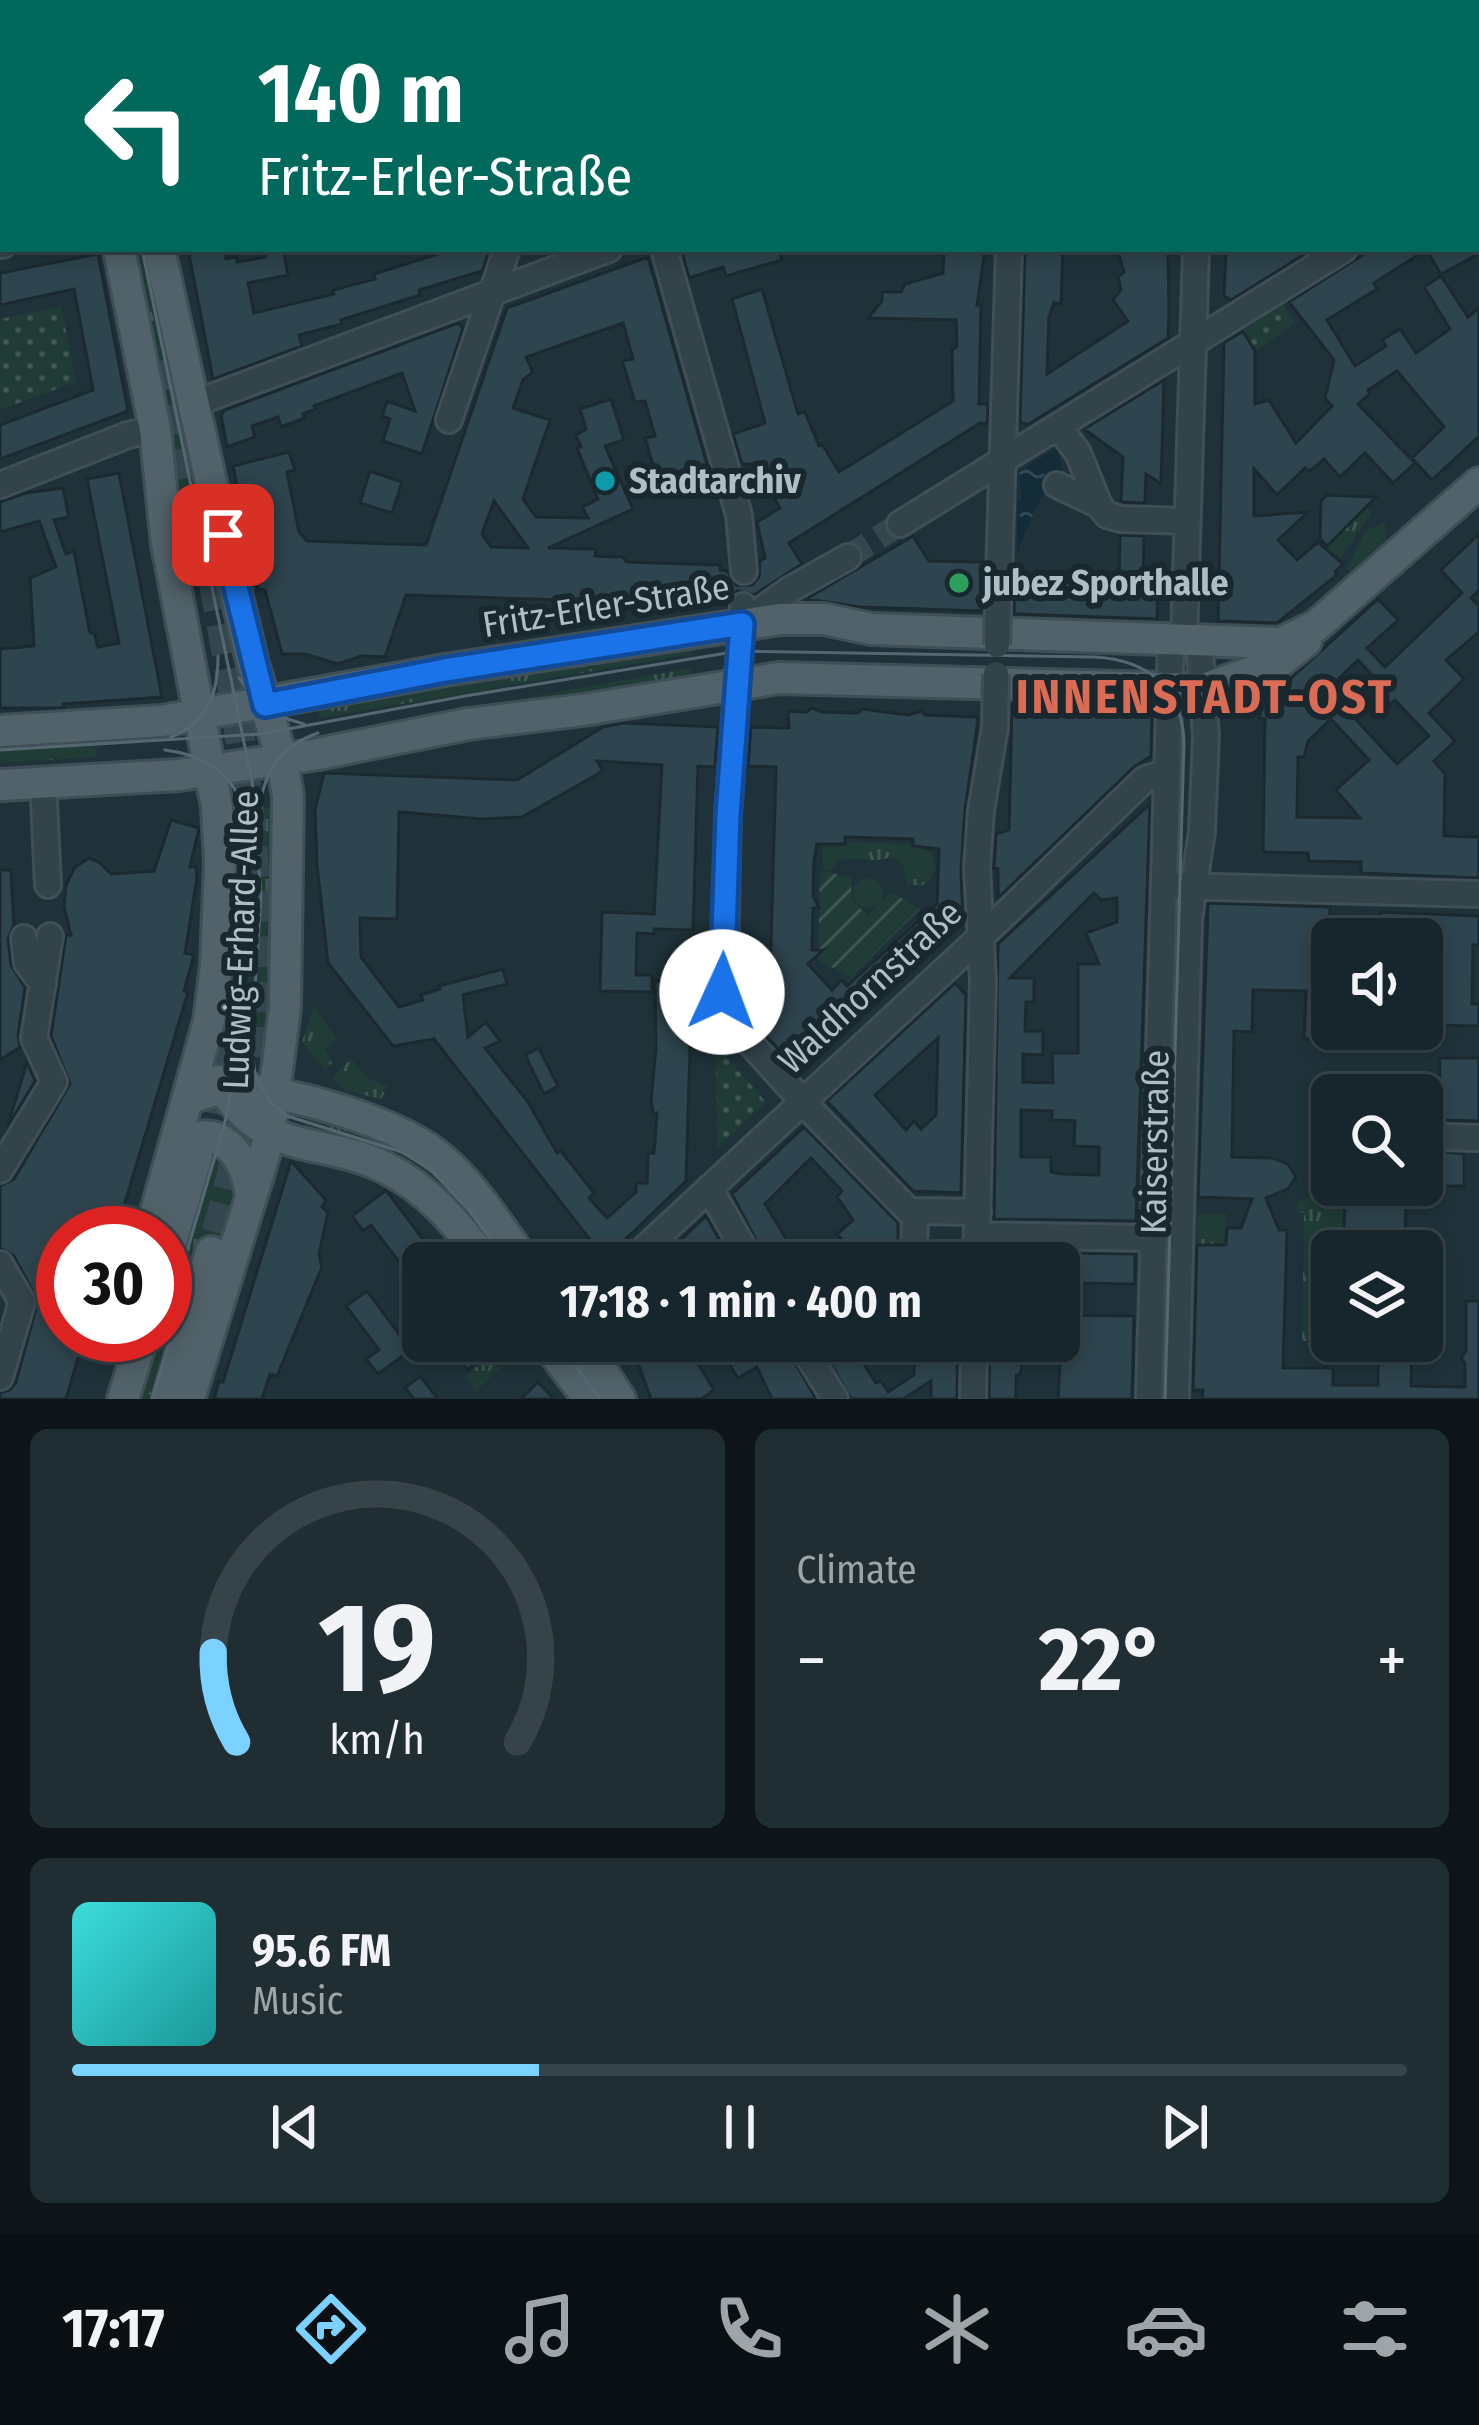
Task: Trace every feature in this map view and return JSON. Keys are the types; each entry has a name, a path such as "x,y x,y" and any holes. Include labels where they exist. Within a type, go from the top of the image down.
{"main road":[{"name":"Ludwig-Erhard-Allee","path":"120,252 155,429 167,544 219,833 214,988 189,1099 186,1152 162,1206"},
{"name":"Ludwig-Erhard-Allee","path":"160,252 288,797 284,1024 276,1094 252,1198 189,1399"},
{"path":"1184,639 1281,643 1316,626 1479,483"},
{"name":"Fritz-Erler-Straße","path":"0,731 200,715 265,705 743,615 824,619 871,628 1184,639"},
{"path":"0,785 211,770 468,724 779,679 1204,689 1278,664 1304,645 1316,626"},
{"path":"202,1049 223,1089 269,1132 296,1144 372,1162 406,1179 471,1242"},
{"path":"189,1099 223,1089 276,1094 367,1120 426,1147 455,1172 510,1242"},
{"path":"176,1206 193,1138 211,1137 228,1144 247,1171 252,1198"},
{"path":"168,1399 212,1252"},
{"path":"102,1399 114,1362"},
{"path":"123,1399 135,1362"},
{"path":"562,1362 590,1399"},
{"path":"596,1362 620,1399"}],"street":[{"path":"449,420 506,252"},
{"path":"193,404 601,252"},
{"path":"665,252 740,515 744,571"},
{"path":"997,645 1006,470 1009,252"},
{"name":"Kaiserstraße","path":"1149,1399 1168,690 1184,639 1196,252"},
{"path":"900,524 1006,470 1058,426 1339,252"},
{"path":"1058,426 1078,453 1099,505"},
{"path":"0,484 155,429"},
{"path":"1057,485 1115,518 1187,521"},
{"path":"848,556 743,615 725,883 724,1006 734,1025 909,1211 977,1224 1153,1238"},
{"name":"Kaiserstraße","path":"1176,1399 1191,886 1202,831 1204,689 1184,639"},
{"path":"977,1242 982,937 977,912 996,674"},
{"name":"Waldhornstraße","path":"651,1242 982,937 1145,778 1165,773"},
{"path":"44,800 48,885"},
{"path":"1162,886 1479,894"},
{"path":"0,1170 54,1082 34,1038 50,936"},
{"path":"24,938 27,963 43,984"},
{"path":"1443,1137 1479,1138"},
{"path":"709,1188 740,1242"},
{"path":"914,1211 914,1242"},
{"path":"0,1264 22,1302 0,1377"},
{"path":"812,1362 835,1399"},
{"path":"973,1399 974,1362"}],"green space":[{"path":"124,252 155,252 174,379 158,382"},
{"path":"1282,303 1295,323 1255,351 1243,331"},
{"path":"61,306 76,382 0,410 0,319"},
{"path":"176,392 218,593 203,596 160,395"},
{"path":"1366,507 1371,514 1340,558 1326,546"},
{"path":"1385,522 1387,540 1352,573 1347,568 1366,530"},
{"path":"692,642 692,654 319,718 317,706"},
{"path":"691,668 690,680 323,746 321,735 335,732"},
{"path":"95,740 96,757 0,763 0,746"},
{"path":"273,806 273,1051 256,1049 257,999 242,998 237,1047 220,1044 232,976 236,907 235,855 226,813 240,811 246,868 262,868 264,808"},
{"path":"851,842 909,844 930,852 936,866 921,886 908,884 902,862 891,857 839,860 831,870 823,869 823,847 846,847"},
{"path":"820,870 851,878 852,901 868,915 891,892 920,909 851,977 818,960"},
{"path":"868,878 879,882 883,893 879,904 868,908 857,904 853,893 857,882"},
{"path":"314,1006 337,1039 324,1049 333,1062 325,1070 302,1042"},
{"path":"720,1050 766,1102 717,1148 716,1053"},
{"path":"351,1059 366,1077 388,1087 381,1099 346,1091 332,1078"},
{"path":"307,1112 418,1152 496,1237 476,1242 462,1223 304,1140"},
{"path":"223,1151 237,1191 227,1233 192,1320 192,1212 208,1160 185,1152"},
{"path":"271,1174 277,1175 234,1314 231,1310"},
{"path":"1311,1197 1311,1206 1345,1206 1344,1230 1311,1230 1311,1341 1302,1341 1304,1213 1296,1212 1297,1202"},
{"path":"1197,1214 1227,1214 1223,1245 1197,1245"},
{"path":"146,1362 175,1362 160,1399 135,1399"},
{"path":"483,1362 507,1362 476,1391 464,1376"}],"water":[{"path":"1059,447 1062,470 1042,497 1017,555 1017,501 1022,500 1019,471"}],"building":[{"path":"189,252 225,252 226,259 236,257 237,262 265,257 264,252 284,252 288,275 248,283 254,313 334,294 333,290 375,279 374,274 444,252 489,252 482,271 419,290 420,295 341,320 342,324 299,335 302,346 213,379"},
{"path":"682,252 779,252 782,260 726,276 723,267 689,278"},
{"path":"944,252 985,252 977,305 981,305 979,404 988,404 987,424 980,423 789,543 802,564 754,595 737,591 727,605 406,595 385,657 361,656 338,664 305,654 282,654 265,590 258,589 233,466 289,452 295,470 287,472 299,532 307,541 426,545 507,308 648,257 710,475 662,496 645,438 655,436 645,401 635,402 622,361 633,359 623,323 526,357 533,372 523,380 513,408 550,420 523,499 536,517 588,518 582,507 598,499 577,448 581,447 576,435 586,429 580,409 611,399 624,440 605,446 633,509 548,548 596,549 595,556 622,557 627,562 720,565 736,585 752,585 765,558 757,522 780,508 754,464 742,464 733,434 765,423 732,299 762,289 798,414 805,412 819,446 839,472 953,401 956,320 868,318 882,301 882,292 901,292 905,284 943,273","holes":["494,501 528,548 491,547 482,534"]},
{"path":"1025,252 1063,252 1061,304 1054,303 1049,317 1047,374 1128,321 1113,300 1121,290 1118,277 1124,272 1118,252 1168,252 1168,338 1027,425 1020,421"},
{"path":"1226,252 1308,252 1231,300 1224,296"},
{"path":"1367,252 1423,252 1374,283 1377,289 1327,320 1355,366 1386,346 1382,340 1400,329 1416,353 1450,329 1424,287 1441,276 1468,317 1479,308 1479,436 1432,480 1412,458 1444,427 1397,371 1368,390 1370,394 1358,404 1415,463 1393,483 1365,453 1340,477 1324,459 1310,471 1305,468 1277,495 1254,469 1254,516 1308,512 1278,540 1297,560 1318,542 1343,564 1337,575 1277,623 1218,621 1224,343 1243,331 1255,351 1255,404 1269,400 1296,443 1332,406 1325,398 1334,360 1289,302"},
{"path":"1427,252 1479,252 1479,254 1441,274"},
{"path":"98,254 128,411 0,459 0,425 93,390 74,289 0,305 0,273"},
{"path":"458,323 463,328 422,454 383,441 390,419 382,416 387,401 415,411 402,373 314,406 303,414 305,418 281,427 278,417 252,426 255,437 227,447 221,415 225,410"},
{"path":"1164,380 1161,484 1146,474 1145,503 1121,502 1123,457 1084,429"},
{"path":"370,471 402,482 392,513 360,503"},
{"path":"119,473 162,697 63,704 64,708 0,708 0,649 34,646 30,578 56,567 39,521 0,532 0,502 63,488 69,517 54,520 66,554 74,551 90,633 98,647 119,643 87,479"},
{"path":"1327,495 1376,497 1327,546 1320,539 1321,501"},
{"path":"1479,534 1479,590 1471,598 1479,606 1479,632 1446,660 1464,679 1429,713 1455,741 1434,761 1445,774 1444,836 1479,837 1479,878 1361,873 1361,862 1309,861 1308,853 1263,852 1265,719 1259,718 1264,703 1269,704 1272,695 1277,697 1280,687 1286,689 1288,681 1378,599 1398,620 1367,648 1385,667 1462,593 1441,570","holes":["1358,660 1385,689 1379,695 1388,706 1395,700 1429,736 1397,764 1328,689","1331,719 1369,760 1336,790 1360,818 1297,817 1298,757 1304,757 1308,741"]},
{"path":"1120,535 1144,536 1143,583 1158,583 1157,619 1014,614 1015,578 1119,582"},
{"path":"913,536 929,561 983,562 981,611 860,607 806,599"},
{"path":"1012,707 1152,711 1151,756 998,898 996,834 1009,830"},
{"path":"811,708 858,713 862,709 978,717 965,810 963,923 800,1073 750,1018 751,992 763,979 770,979 776,767 748,766 751,727 789,728 788,711","holes":["845,837 913,839 913,846 939,849 937,904 847,986 842,980 832,990 808,964 823,950 812,950 813,908 819,908 813,896 817,844 845,844"]},
{"path":"622,723 718,727 715,767 698,766 693,930 637,933 636,975 652,975 652,992 600,991 602,912 654,914 662,765 597,761 603,771 522,817 482,819 399,812 397,919 360,918 361,957 399,1007 423,1000 421,995 439,986 503,969 507,984 463,995 468,1037 486,1022 500,1041 485,1048 528,1102 557,1153 561,1151 594,1193 589,1198 607,1218 636,1192 636,1183 647,1183 648,1153 654,1153 655,981 692,982 686,1181 623,1242 592,1242 434,1039 393,1046 328,963 317,865 315,810 324,773 517,780 603,727"},
{"path":"1150,804 1136,1221 994,1219 998,944","holes":["1094,893 1101,900 1117,898 1117,922 1086,933 1099,964 1078,964 1078,1053 1052,1053 1053,1083 1023,1082 1023,1054 1043,1055 1043,1031 1025,1031 1026,1002 1034,1002 1034,978 1010,978","1021,1110 1052,1111 1052,1120 1075,1121 1074,1146 1099,1147 1099,1175 1051,1172 1051,1157 1021,1157"]},
{"path":"171,820 199,828 190,867 196,867 197,878 185,953 194,955 184,991 188,992 124,1206 36,1206 36,1297 14,1256 0,1248 0,1186 14,1179 70,1084 51,1036 66,935 71,935 64,907 66,885 75,867 89,858 111,874 154,871"},
{"path":"0,870 11,870 11,965 25,988 20,1047 0,1060"},
{"path":"1208,903 1330,907 1330,918 1311,918 1311,1039 1304,1039 1306,991 1253,990 1252,1032 1234,1031 1232,1157 1273,1158 1288,1164 1296,1177 1288,1189 1266,1198 1279,1230 1287,1230 1283,1368 1333,1368 1333,1385 1378,1385 1378,1362 1412,1362 1411,1386 1465,1387 1461,1358 1466,1351 1466,1301 1479,1301 1479,1399 1202,1399 1203,1390 1193,1390 1197,1245 1226,1245 1227,1228 1241,1228 1252,1199 1198,1197"},
{"path":"1380,912 1479,916 1479,945 1473,945 1472,1004 1479,1004 1479,1026 1443,1025 1443,918 1380,918"},
{"path":"955,983 966,995 961,1193 913,1191 827,1101","holes":["938,1038 936,1115 921,1129 914,1121 906,1130 875,1095"]},
{"path":"539,1048 558,1086 544,1094 525,1055"},
{"path":"1440,1058 1479,1058 1479,1121 1443,1120"},
{"path":"27,1062 35,1081 7,1128"},
{"path":"804,1127 898,1223 898,1242 844,1242 837,1234 853,1220 837,1197 842,1191 811,1158 765,1204 788,1242 757,1242 732,1194"},
{"path":"1443,1152 1464,1154 1464,1186 1443,1186"},
{"path":"291,1161 326,1200 322,1207 328,1213 319,1254 322,1267 277,1376 270,1374 262,1399 214,1399 219,1381 223,1382"},
{"path":"386,1190 425,1242 402,1242 402,1266 371,1225 363,1231 352,1216"},
{"path":"1345,1206 1406,1206 1405,1230 1344,1230"},
{"path":"706,1216 721,1242 679,1242"},
{"path":"1080,1253 1135,1254 1135,1284 1080,1283"},
{"path":"367,1291 402,1338 402,1357 378,1374 366,1359 379,1350 346,1306"},
{"path":"36,1308 36,1362 77,1362 66,1399 0,1399 0,1393 16,1382"},
{"path":"1080,1315 1134,1316 1132,1399 1058,1399 1060,1364 1022,1363 1016,1375 1016,1399 989,1399 990,1362 1080,1362"},
{"path":"638,1362 697,1362 714,1390 702,1399 651,1399"},
{"path":"728,1362 795,1362 816,1399 772,1399 757,1367 738,1378"},
{"path":"830,1362 862,1362 888,1392 914,1375 914,1362 958,1362 957,1399 931,1399 931,1381 903,1399 851,1399"},
{"path":"420,1376 438,1399 414,1399 405,1388"},
{"path":"538,1382 554,1399 521,1399"}],"tunnel":[{"path":"170,359 234,695 256,914 254,1024 239,1137 211,1252"},
{"path":"848,557 900,524"},
{"path":"197,1156 228,1013 235,863"}],"tram line":[{"path":"143,252 252,781 261,896 251,1048 256,1078 270,1102 287,1116 402,1152 431,1170 493,1242"},
{"path":"0,750 261,734 739,651 1095,657 1146,671 1159,680 1177,706 1184,742 1165,1399"},
{"path":"171,737 194,723 208,705 218,656"},
{"path":"239,678 268,713 304,724"},
{"path":"260,802 278,759 318,733"},
{"path":"165,750 194,757 217,770 235,790 246,817"},
{"path":"192,1234 224,1126 242,1042"},
{"path":"152,1399 163,1362"},
{"path":"573,1362 600,1399"}],"place":[{"name":"Stadtarchiv","path":"605,481"},
{"name":"jubez Sporthalle","path":"959,583"}],"district":[{"name":"INNENSTADT-OST","path":"1205,697"}],"route":[{"path":"223,535 265,705 445,670 742,624 735,686 722,992"}]}
